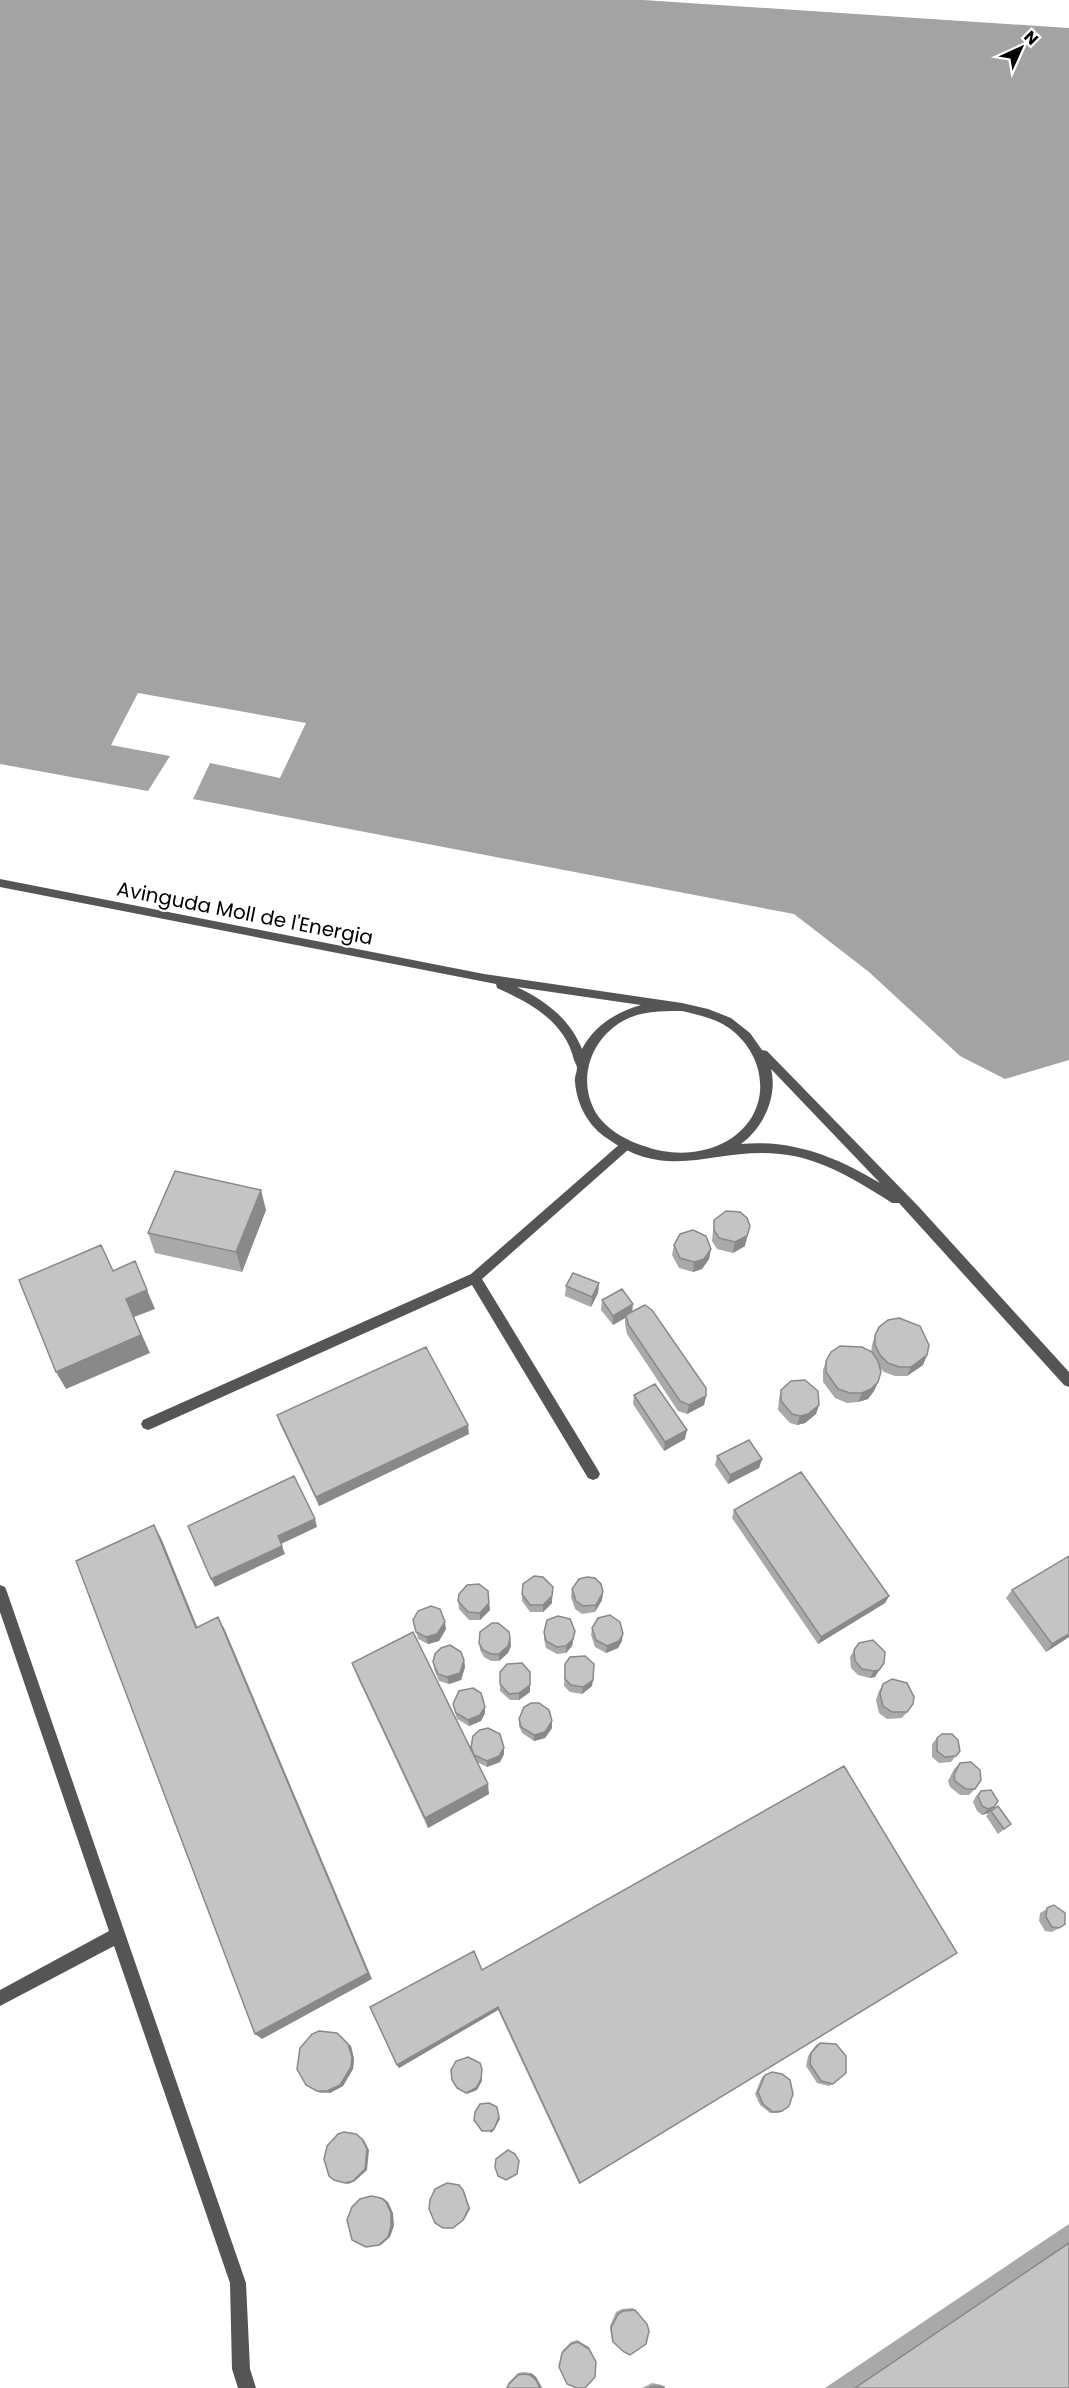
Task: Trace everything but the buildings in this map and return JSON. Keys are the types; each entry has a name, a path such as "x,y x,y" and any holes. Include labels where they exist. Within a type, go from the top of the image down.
{"street":[{"name":"Avinguda Moll de l'Energia","path":"0,883 484,978 708,1013 732,1025 752,1042 764,1066 768,1091 761,1116 743,1137 718,1152 687,1159 655,1156 625,1146 603,1130 588,1110 580,1088 581,1065 574,1042 561,1024 521,993 484,978"},
{"name":"Avinguda Moll de l'Energia","path":"581,1065 590,1044 606,1027 628,1014 654,1007 681,1007"},
{"path":"752,1042 915,1211 1069,1381"},
{"path":"148,1424 475,1278 625,1146"},
{"path":"718,1152 765,1148 799,1152 837,1165 862,1177 915,1211"},
{"path":"475,1278 593,1474"},
{"path":"0,1592 238,2283 241,2369 248,2388"},
{"path":"0,1998 118,1935"}],"shaded area":[{"path":"0,0 643,0 1069,28 1069,1060 1005,1079 960,1056 869,972 794,914 193,799 210,763 280,778 306,723 138,693 111,745 170,756 148,791 0,764"}]}
